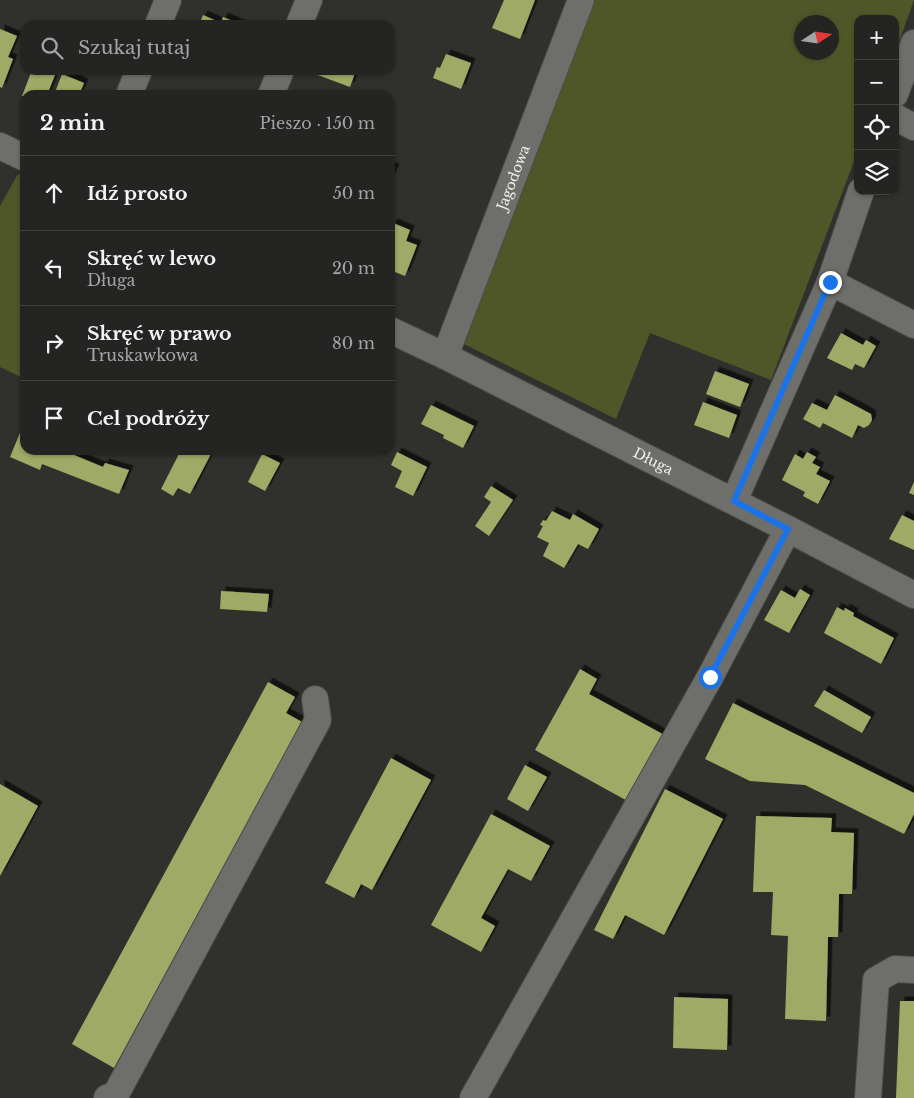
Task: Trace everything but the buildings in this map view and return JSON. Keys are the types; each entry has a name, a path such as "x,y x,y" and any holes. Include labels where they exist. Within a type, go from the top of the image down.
{"street":[{"path":"160,20 168,0"},
{"path":"301,20 309,0"},
{"name":"Jagodowa","path":"445,356 582,0"},
{"path":"899,83 914,43"},
{"path":"131,90 137,75"},
{"path":"273,90 279,75"},
{"path":"899,119 914,127"},
{"path":"0,146 20,156"},
{"path":"734,501 830,282 861,195"},
{"path":"830,282 914,325"},
{"name":"Długa","path":"395,332 734,501 914,595"},
{"path":"473,1098 710,677 788,529"},
{"path":"107,1098 116,1094 318,720 314,699"},
{"path":"868,1098 876,980 895,969 914,970"}],"green space":[{"path":"590,0 914,0 899,42 899,15 854,15 854,162 771,380 650,333 616,419 460,342"},
{"path":"18,174 20,175 20,377 0,367 0,206"}],"route":[{"path":"710,677 788,529 734,501 830,282"}]}
